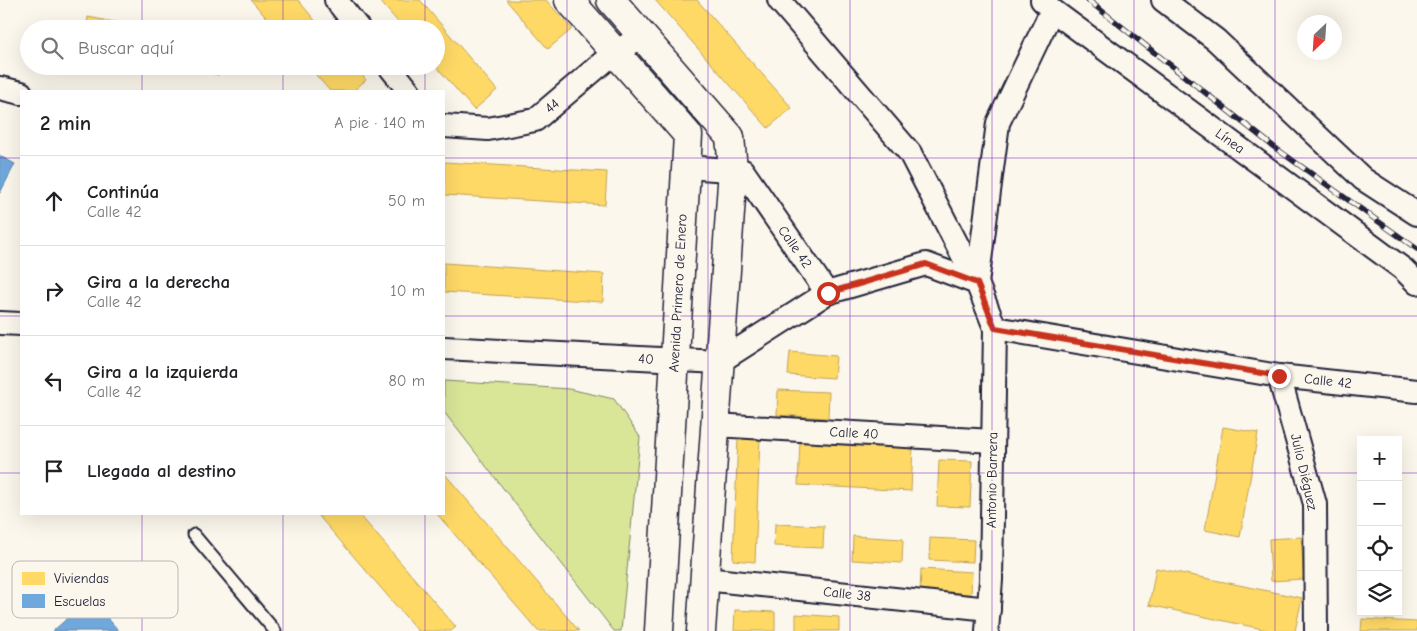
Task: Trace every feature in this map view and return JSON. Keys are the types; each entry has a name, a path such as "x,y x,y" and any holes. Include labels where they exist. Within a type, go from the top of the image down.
{"street":[{"path":"336,0 352,20"},
{"name":"Avenida Primero de Enero","path":"569,0 688,135 659,631"},
{"path":"611,0 730,137 733,169 701,631"},
{"path":"779,0 910,153 977,283 995,328"},
{"path":"1163,0 1216,40 1363,179 1417,214"},
{"path":"977,283 998,123 1047,5"},
{"name":"Línea","path":"1047,5 1403,269 1417,283"},
{"name":"44","path":"445,126 488,129 535,120 614,53 642,36"},
{"path":"396,75 408,90"},
{"path":"0,88 20,93"},
{"path":"686,167 733,169"},
{"name":"Calle 42","path":"733,169 742,171 828,293"},
{"path":"719,362 828,293 926,264 977,283"},
{"path":"0,323 20,324"},
{"name":"Calle 42","path":"995,328 1279,376 1417,391"},
{"name":"Antonio Barrera","path":"988,631 995,328"},
{"name":"40","path":"445,348 719,362"},
{"name":"Julio Diéguez","path":"1279,376 1315,504 1316,631"},
{"name":"Calle 40","path":"715,425 993,441"},
{"name":"Calle 38","path":"705,579 989,609"}],"lane":[{"path":"194,535 275,631"}],"green space":[{"path":"445,381 569,389 614,399 640,437 621,631 614,631 445,413"}],"building: Viviendas":[{"path":"251,0 298,0 315,20 268,20"},
{"path":"379,0 420,0 437,20 396,20"},
{"path":"506,0 546,0 572,29 548,49"},
{"path":"655,0 697,0 792,108 768,128"},
{"path":"88,17 104,20 88,20"},
{"path":"445,29 497,90 474,110 444,75"},
{"path":"316,75 362,75 366,80 354,90 329,90"},
{"path":"445,162 607,172 605,205 445,195"},
{"path":"445,263 604,274 603,302 445,292"},
{"path":"790,352 836,356 834,378 788,375"},
{"path":"778,390 829,392 828,418 777,415"},
{"path":"1223,427 1258,433 1240,537 1205,530"},
{"path":"738,437 760,438 755,562 733,560"},
{"path":"800,441 913,446 911,491 798,485"},
{"path":"939,460 972,461 970,507 937,506"},
{"path":"445,474 579,631 538,631 438,515 445,515"},
{"path":"318,515 360,515 456,627 451,631 418,631"},
{"path":"775,524 824,526 823,548 774,546"},
{"path":"853,536 903,539 902,563 852,560"},
{"path":"1301,537 1304,579 1271,581 1269,539"},
{"path":"930,538 974,540 973,562 929,560"},
{"path":"1156,568 1302,598 1295,631 1272,631 1149,605"},
{"path":"921,569 972,572 971,595 920,593"},
{"path":"735,610 775,612 775,631 734,631"},
{"path":"796,614 839,617 839,631 796,631"},
{"path":"1362,619 1417,622 1417,631 1361,631"}],"building: Escuelas":[{"path":"0,156 15,164 0,193"},
{"path":"68,618 108,618 119,631 53,631"}],"railway":[{"path":"1088,0 1274,147 1417,249"}],"route":[{"path":"828,293 926,264 977,283 995,328 1279,376"}]}
